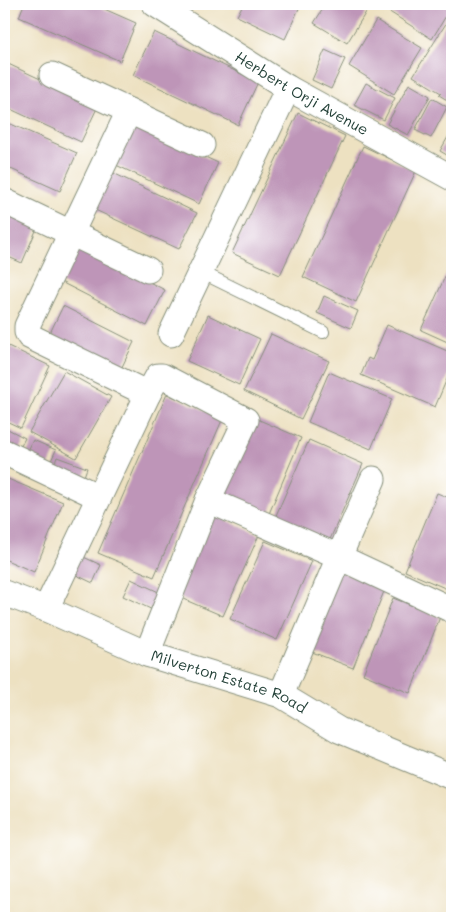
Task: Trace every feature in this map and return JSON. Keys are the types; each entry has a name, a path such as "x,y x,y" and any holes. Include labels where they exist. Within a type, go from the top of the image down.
{"street":[{"name":"Herbert Orji Avenue","path":"155,4 288,88 452,178"},
{"path":"52,75 202,145"},
{"path":"171,334 288,88"},
{"path":"129,112 27,326 27,332 29,336 148,394"},
{"path":"4,201 148,270"},
{"path":"46,609 148,394 158,376 162,376 246,420 208,500 147,654"},
{"path":"4,452 99,497"},
{"path":"281,695 373,479"},
{"path":"208,500 339,557 452,610"},
{"name":"Milverton Estate Road","path":"4,593 46,609 147,654 281,695 339,730 452,777"}],"lane":[{"path":"201,272 323,332"}],"building":[{"path":"24,4 93,4 136,23 120,61 19,17"},
{"path":"243,4 301,4 285,39 237,16"},
{"path":"326,4 371,4 347,43 314,23"},
{"path":"392,4 452,4 452,6 432,39 388,11"},
{"path":"452,14 452,103 439,95 441,93 413,76"},
{"path":"376,20 422,48 394,94 349,66"},
{"path":"154,32 258,82 238,125 133,75"},
{"path":"325,50 345,59 331,89 312,80"},
{"path":"4,62 98,106 81,142 4,106"},
{"path":"366,83 395,98 384,120 354,105"},
{"path":"409,84 430,96 408,135 387,124"},
{"path":"432,98 447,107 431,138 415,130"},
{"path":"298,113 345,136 280,275 232,253"},
{"path":"4,121 77,153 60,191 4,166"},
{"path":"135,124 218,163 199,204 116,165"},
{"path":"452,130 452,158 440,151"},
{"path":"363,146 416,171 356,302 303,277"},
{"path":"111,172 197,213 179,249 93,209"},
{"path":"4,203 41,219 22,263 4,255"},
{"path":"74,244 165,290 147,326 55,279"},
{"path":"452,261 452,344 421,330"},
{"path":"324,296 358,311 351,328 317,313"},
{"path":"63,306 134,342 120,371 49,335"},
{"path":"208,315 260,339 239,385 187,361"},
{"path":"387,325 452,353 452,367 435,407 361,375 368,358 372,360"},
{"path":"271,334 329,361 301,419 244,391"},
{"path":"6,345 50,366 21,428 4,420 4,350"},
{"path":"64,371 111,397 76,458 29,432"},
{"path":"329,372 392,399 371,449 308,422"},
{"path":"167,394 223,418 154,577 98,553"},
{"path":"257,419 301,438 268,516 223,497"},
{"path":"4,427 25,438 17,454 4,448"},
{"path":"33,440 56,450 49,465 26,455"},
{"path":"309,440 363,464 328,544 274,520"},
{"path":"57,457 87,468 82,482 52,471"},
{"path":"8,479 63,502 34,572 4,559 4,490"},
{"path":"437,493 452,499 452,591 405,571"},
{"path":"212,514 259,535 223,616 176,596"},
{"path":"265,541 312,561 277,640 230,619"},
{"path":"77,554 101,565 93,583 68,571"},
{"path":"339,571 385,589 353,668 307,650"},
{"path":"131,579 165,595 157,612 123,596"},
{"path":"393,598 440,617 410,693 363,674"}]}
